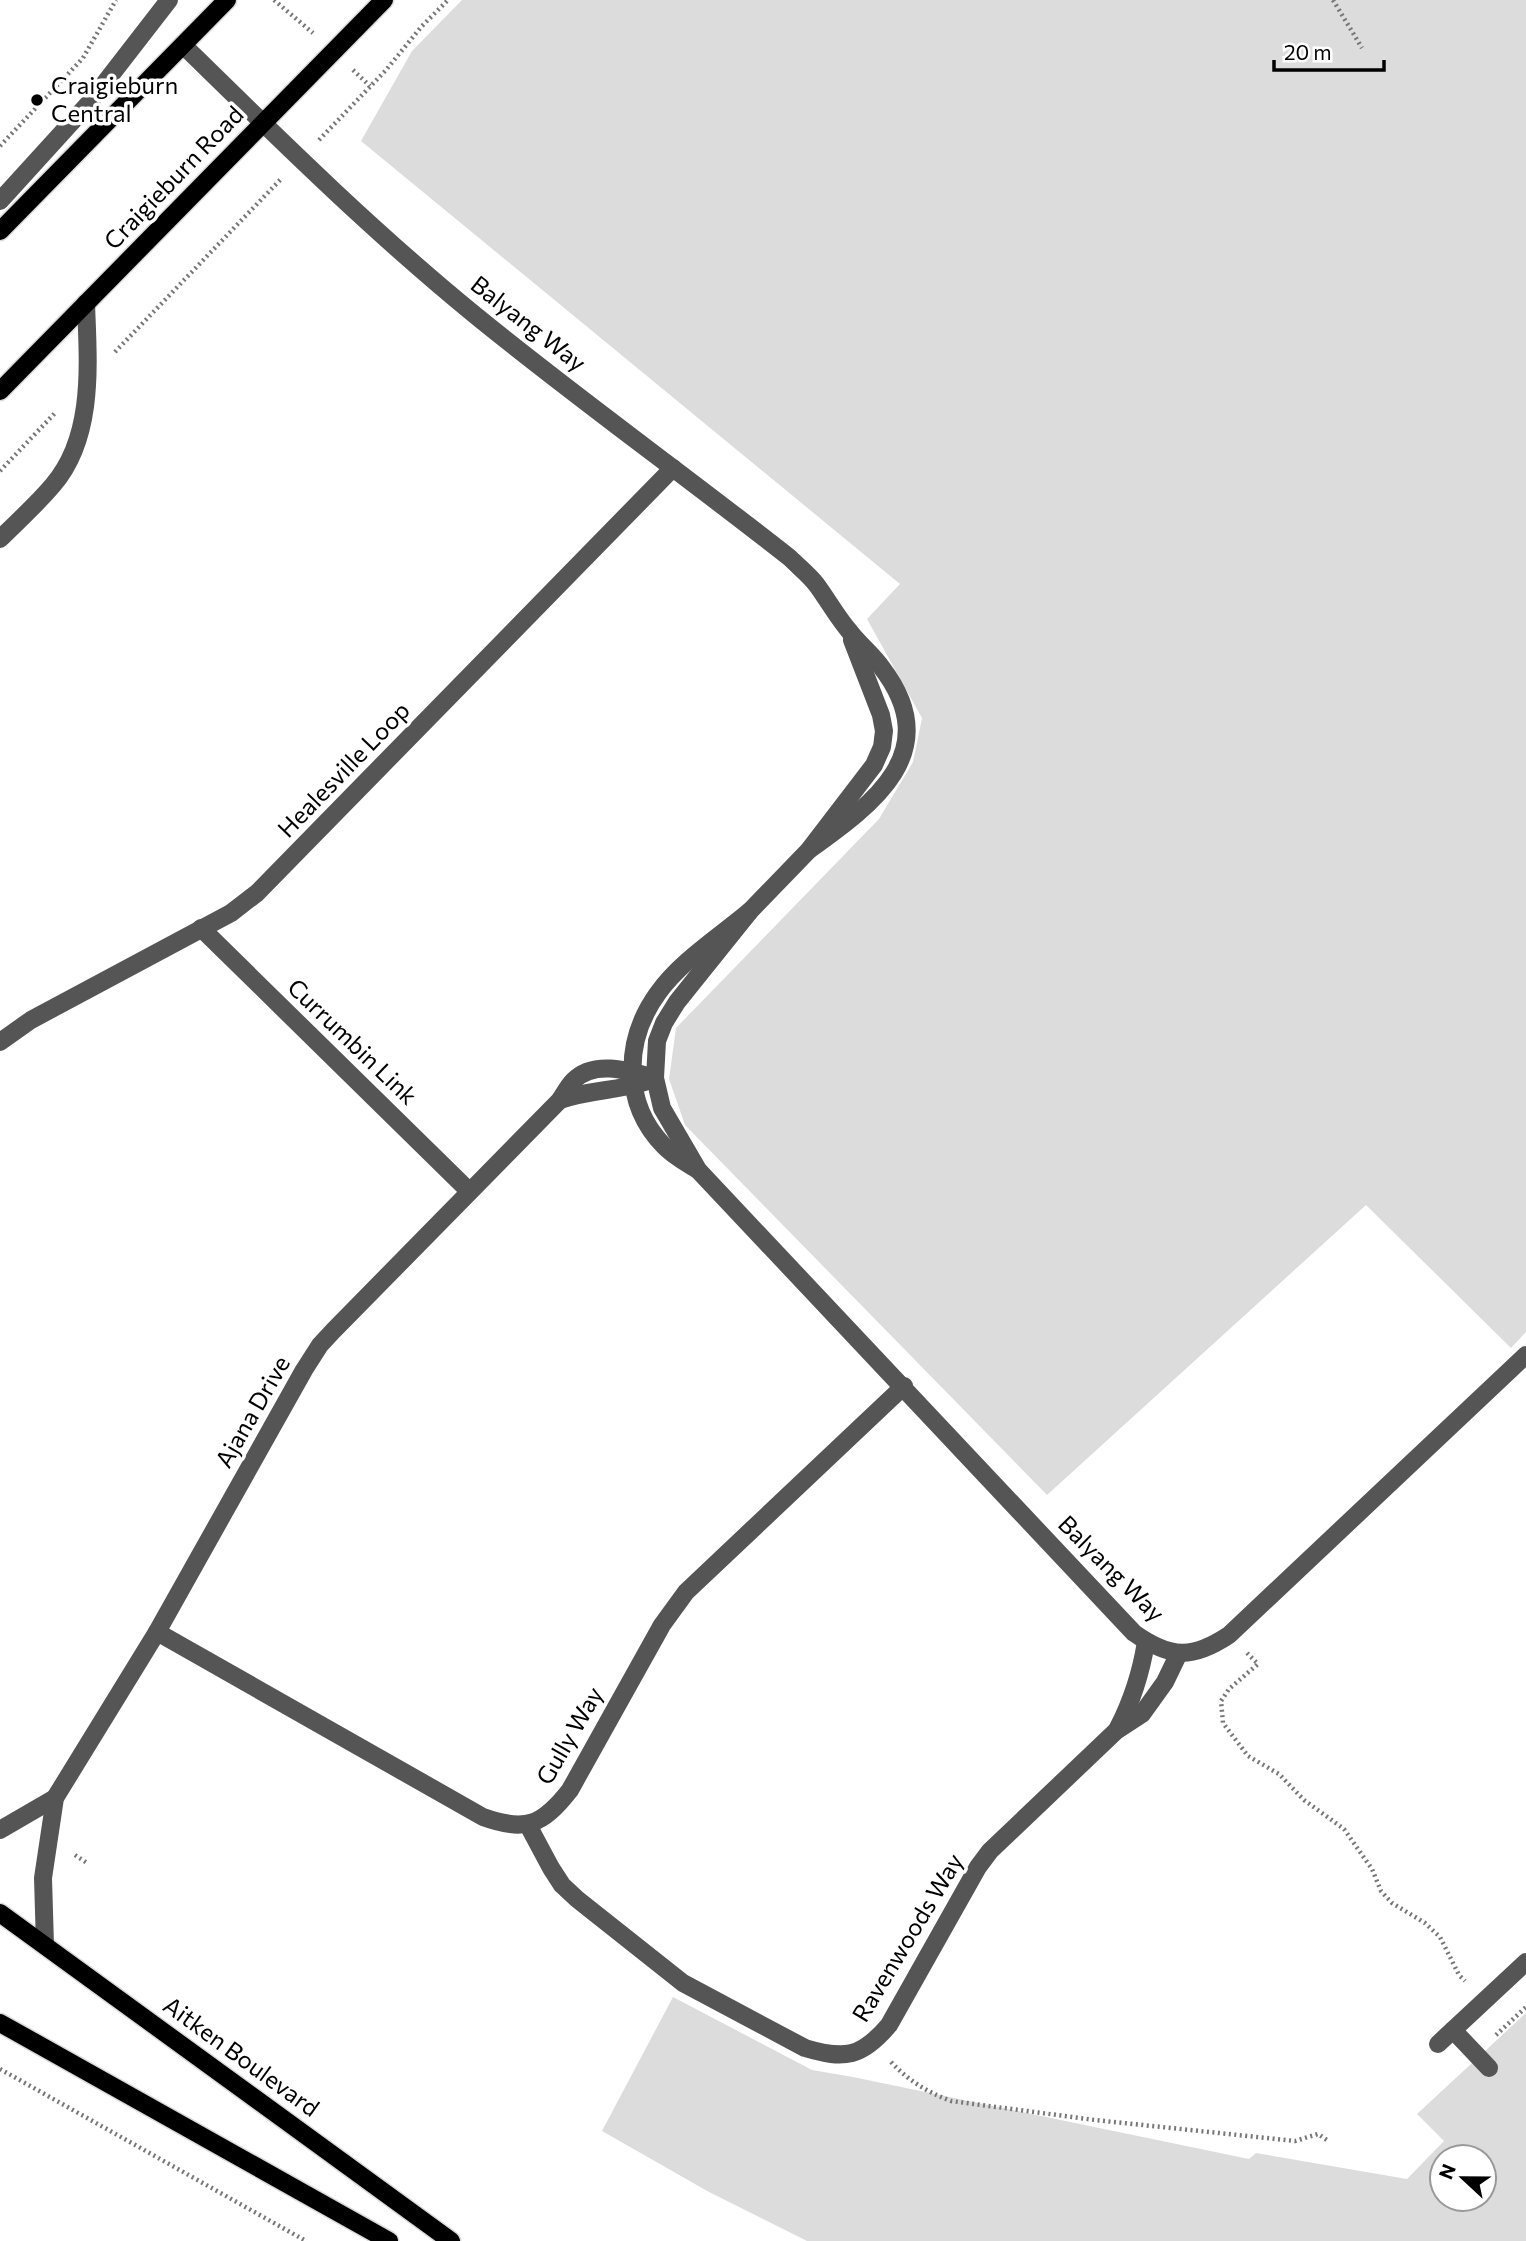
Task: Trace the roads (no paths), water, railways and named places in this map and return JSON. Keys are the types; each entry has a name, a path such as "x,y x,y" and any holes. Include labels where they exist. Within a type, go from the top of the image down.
{"main road":[{"path":"0,231 227,0"},
{"name":"Craigieburn Road","path":"0,391 384,0"},
{"name":"Aitken Boulevard","path":"0,1913 451,2241"},
{"path":"0,2023 390,2241"}],"street":[{"path":"0,201 90,102 169,0"},
{"name":"Balyang Way","path":"183,45 405,256 475,315 790,558 815,583 849,631 881,715 884,731 882,747 874,765 809,850 750,911 677,1002 657,1041 655,1078 662,1108 699,1171"},
{"path":"0,539 54,483 72,454 79,436 87,381 86,303"},
{"name":"Healesville Loop","path":"0,1042 31,1020 231,914 257,893 673,468"},
{"name":"Balyang Way","path":"750,911 678,970 658,993 644,1016 631,1061 633,1079 650,1129 665,1147 699,1171 1126,1624 1146,1642 1179,1653"},
{"name":"Currumbin Link","path":"201,928 469,1191"},
{"name":"Ajana Drive","path":"45,1945 43,1878 55,1798 157,1632 320,1345 560,1100 589,1091 612,1090 633,1079 655,1078"},
{"path":"1179,1653 1195,1653 1209,1648 1229,1634 1526,1355"},
{"name":"Gully Way","path":"528,1825 542,1819 556,1808 570,1790 662,1625 686,1592 904,1386"},
{"path":"157,1632 483,1817 504,1824 528,1825"},
{"name":"Ravenwoods Way","path":"1116,1731 1132,1700 1141,1674 1146,1642"},
{"name":"Ravenwoods Way","path":"528,1825 562,1885 683,1983 805,2048 826,2055 858,2053 873,2043 889,2025 978,1867 990,1851 1116,1731 1142,1714 1165,1682 1179,1653"},
{"name":"Ajana Drive","path":"0,1830 55,1798"},
{"path":"1438,2044 1526,1962"},
{"path":"1453,2030 1489,2068"}],"place":[{"name":"Craigieburn Central","path":"37,100"}]}
